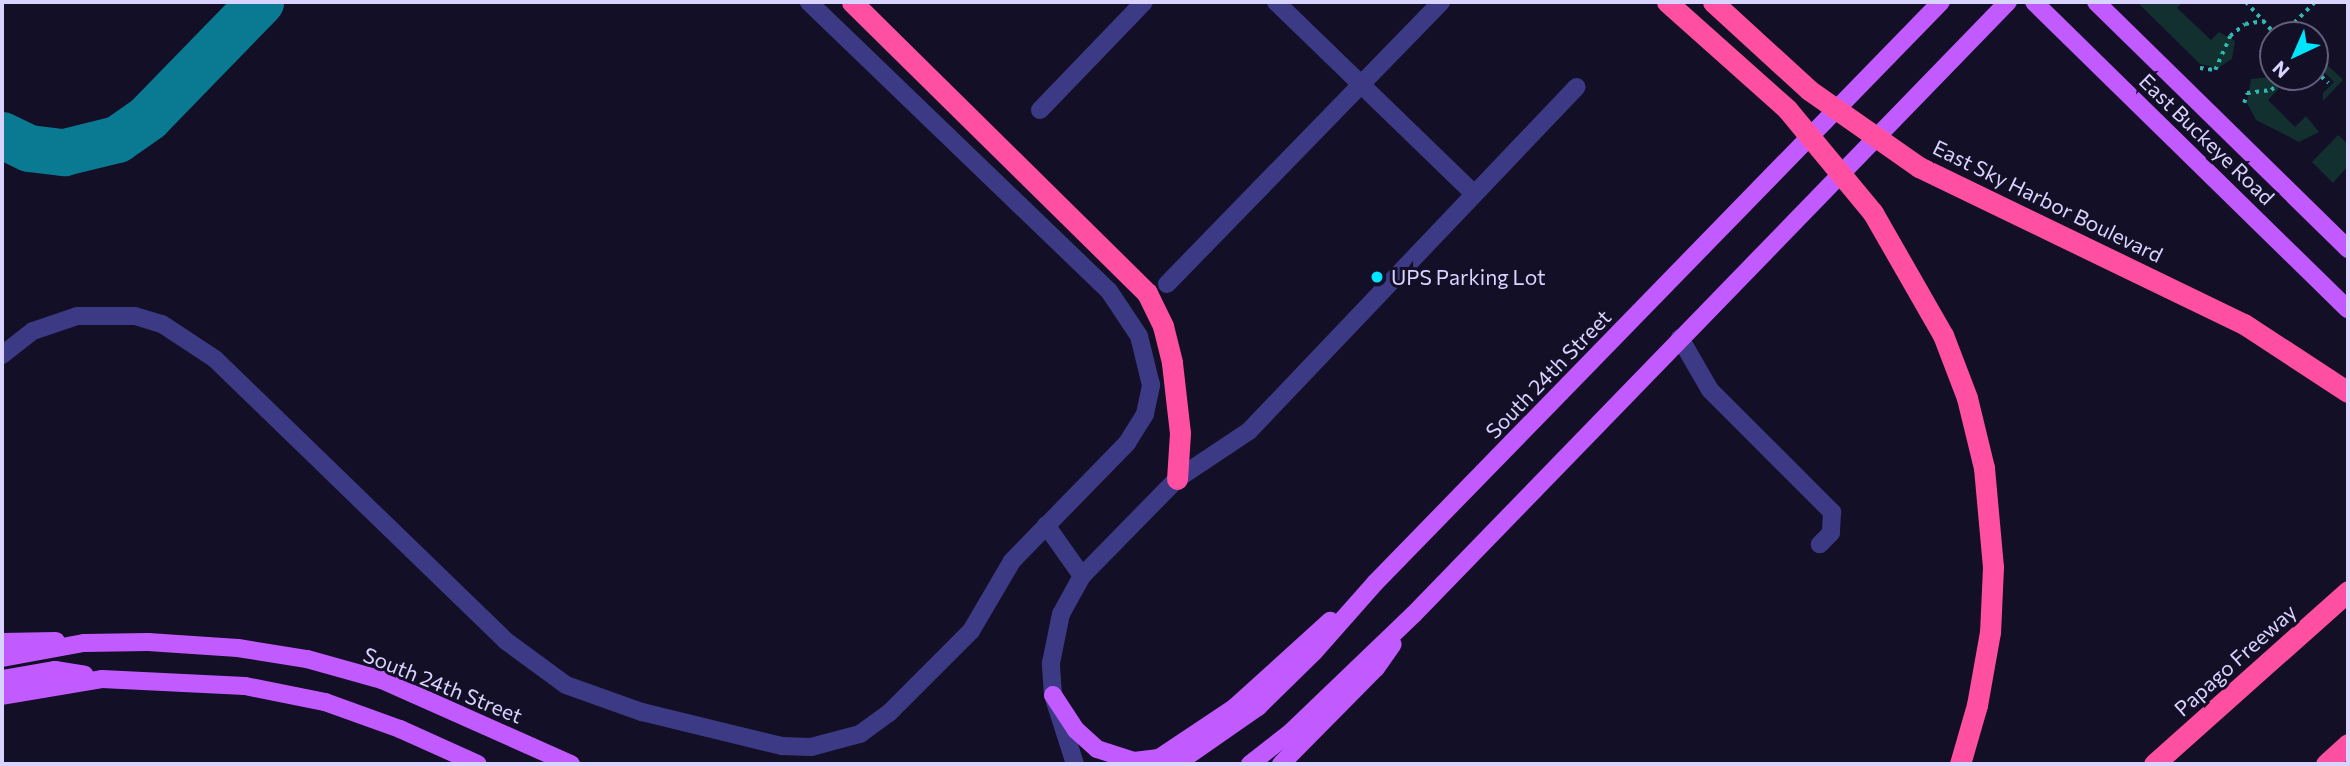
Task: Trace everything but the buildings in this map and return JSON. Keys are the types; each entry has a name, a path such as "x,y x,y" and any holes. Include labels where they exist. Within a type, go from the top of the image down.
{"highway":[{"path":"852,2 1147,293 1163,326 1172,363 1180,424 1177,479"},
{"path":"1667,2 1787,109"},
{"path":"1684,2 1787,109 1873,213 1943,335 1967,398 1984,468 1993,567 1991,620 1982,684 1960,764"},
{"name":"East Sky Harbor Boulevard","path":"1713,2 1809,90 1919,167 2244,324 2348,392"},
{"name":"Papago Freeway","path":"2154,764 2348,591"},
{"path":"2326,764 2348,744"}],"main road":[{"name":"South 24th Street","path":"1176,764 1258,707 1375,583 1941,2"},
{"path":"1250,764 1292,732 1414,614 2008,2"},
{"name":"East Buckeye Road","path":"2034,2 2348,309"},
{"name":"East Buckeye Road","path":"2096,2 2348,249"},
{"path":"1053,695 1076,730 1097,749 1134,761 1158,758 1234,708 1375,583"},
{"path":"1281,764 1376,668 1414,614"},
{"path":"2,642 84,643"},
{"name":"South 24th Street","path":"2,658 84,643 192,644 307,659 382,680 572,764"},
{"path":"2,678 55,670 102,679 245,686 325,702 400,729 478,764"},
{"path":"2,696 102,679"}],"street":[{"path":"2,355 42,326 77,316 135,316 162,324 215,359 533,663 597,699 782,746 839,742 889,713 971,631 1012,561 1115,456 1145,414 1151,385 1139,335 1120,304 809,2"},
{"path":"1040,110 1144,2"},
{"path":"1276,2 1474,194"},
{"path":"1167,284 1441,2"},
{"path":"1075,764 1053,695 1056,628 1082,576 1177,479 1249,431 1577,87"},
{"path":"1681,338 1710,390 1832,512 1831,533 1820,544"},
{"path":"1046,525 1082,576"}],"path":[{"path":"2246,2 2264,21"},
{"path":"2295,21 2312,3"},
{"path":"2200,68 2215,70 2226,43 2238,27 2259,22"},
{"path":"2244,103 2247,93 2263,91"}],"green space":[{"path":"2137,2 2183,2 2177,8 2211,40 2219,32 2235,41 2232,59 2218,68 2200,64"},
{"path":"2329,66 2343,80 2323,101 2323,93 2329,91 2334,82 2329,77"},
{"path":"2259,78 2259,91 2276,91 2268,100 2295,127 2306,116 2319,132 2299,142 2256,120 2247,103 2251,79"},
{"path":"2338,135 2348,144 2348,166 2333,183 2312,162"}],"taxiway":[{"path":"2,135 29,148 64,152 117,139 148,117 260,2"}],"place":[{"name":"UPS Parking Lot","path":"1377,277"}]}
